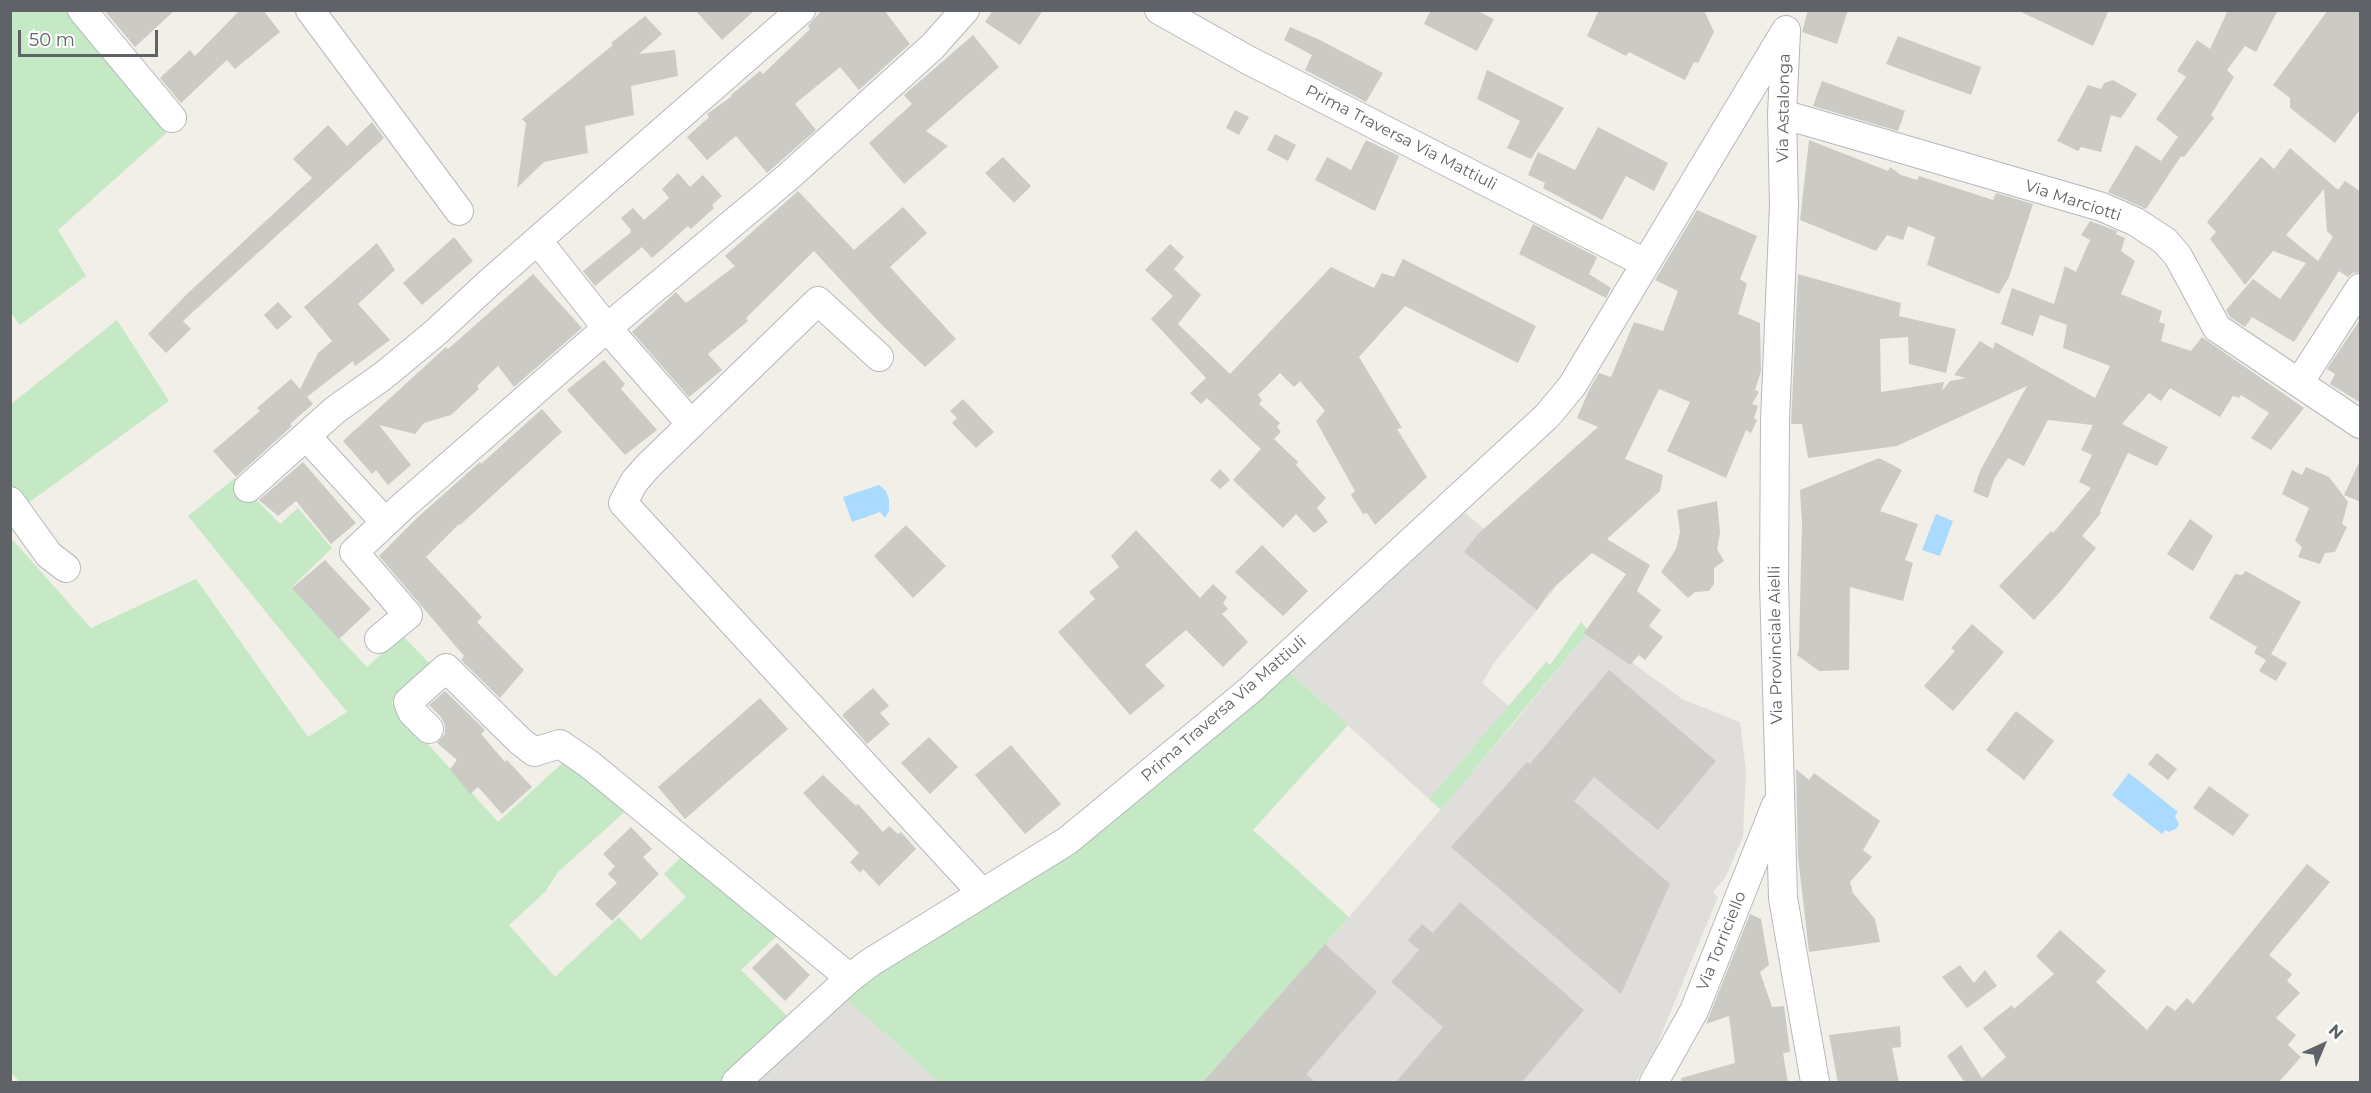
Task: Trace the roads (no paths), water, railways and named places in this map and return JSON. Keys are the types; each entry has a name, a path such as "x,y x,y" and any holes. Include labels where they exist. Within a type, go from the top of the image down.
{"street":[{"path":"82,10 172,118"},
{"path":"310,10 459,211"},
{"path":"248,488 335,410 435,333 491,281 801,10"},
{"name":"Prima Traversa Via Mattiuli","path":"1159,10 1248,60 1645,264"},
{"path":"379,639 408,615 354,552 607,328 788,177 932,47 962,12"},
{"name":"Prima Traversa Via Mattiuli","path":"736,1083 850,978 871,962 1067,841 1250,690 1547,416 1572,386 1786,20"},
{"name":"Via Astalonga","path":"1784,205 1782,114 1786,20"},
{"name":"Via Marciotti","path":"1782,114 2102,207 2136,222 2165,241 2178,256 2217,328 2361,423"},
{"name":"Via Provinciale Aielli","path":"1784,205 1775,420 1774,583 1783,898 1815,1083"},
{"path":"538,241 607,328 691,424"},
{"path":"2299,382 2361,288"},
{"path":"879,357 818,301 634,482 623,503 982,893"},
{"path":"306,436 386,522"},
{"path":"10,501 49,555 66,568"},
{"path":"429,729 412,712 408,702 446,668 527,747 534,752 561,744 589,764 850,978"},
{"name":"Via Torriciello","path":"1654,1083 1694,1011 1780,795"}],"water":[{"path":"879,485 886,491 889,499 889,511 885,518 880,512 852,522 843,497"},
{"path":"1936,514 1953,521 1940,556 1922,550"},
{"path":"2129,773 2178,812 2175,816 2179,824 2177,828 2169,832 2165,830 2162,834 2112,795"}]}
